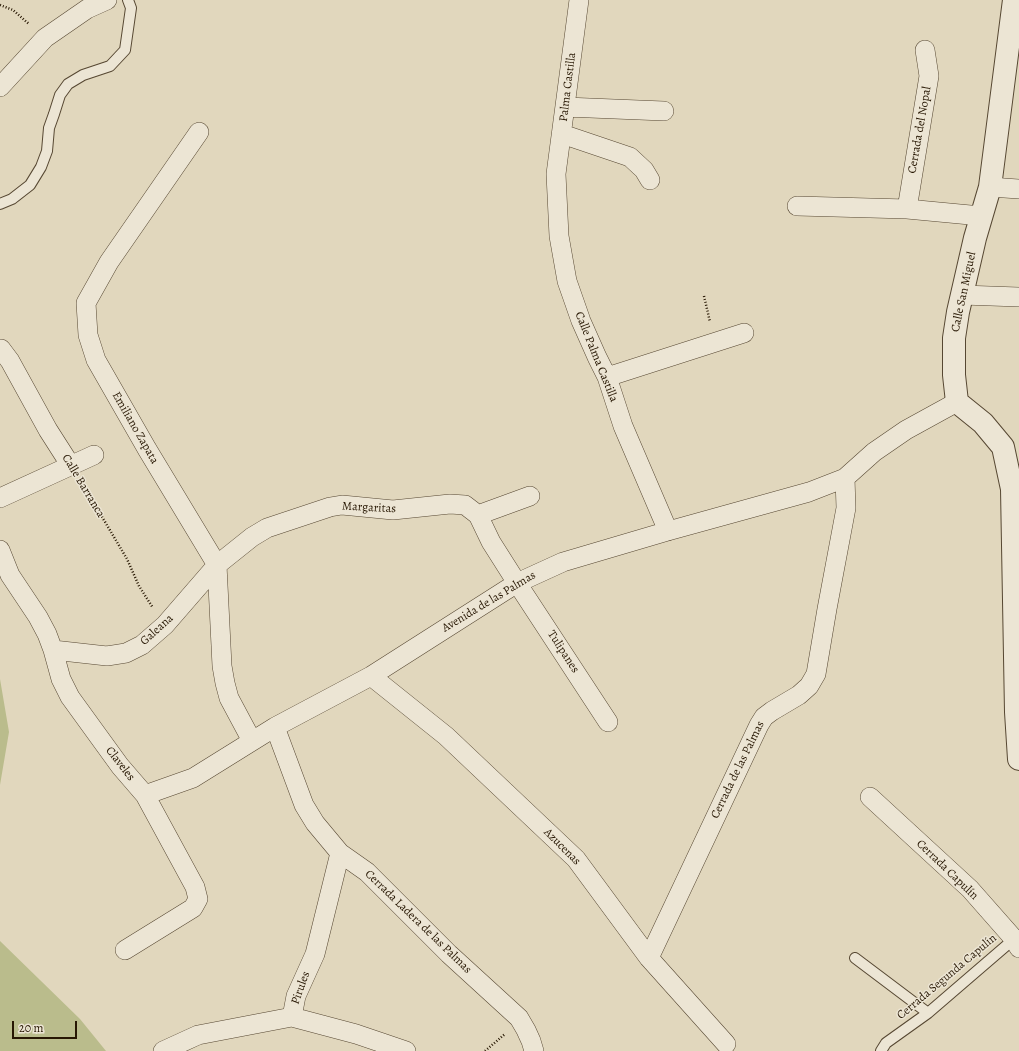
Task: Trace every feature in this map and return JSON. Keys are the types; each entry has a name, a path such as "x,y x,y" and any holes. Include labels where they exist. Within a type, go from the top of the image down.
{"street":[{"path":"0,88 45,38 87,9 107,0"},
{"name":"Palma Castilla","path":"556,174 580,0"},
{"name":"Calle San Miguel","path":"957,402 954,375 954,338 962,295 981,216 990,187 1014,0"},
{"name":"Cerrada del Nopal","path":"907,209 929,76 925,50"},
{"path":"565,106 664,111"},
{"name":"Emiliano Zapata","path":"199,132 109,262 86,303 88,335 96,360 147,449 217,565 222,666 225,683 229,698 252,741"},
{"path":"562,134 630,157 644,170 650,180"},
{"name":"Calle Palma Castilla","path":"556,174 559,236 567,281 581,321 607,377 623,426 668,531"},
{"path":"990,187 1019,189"},
{"path":"797,206 907,209 981,216"},
{"path":"962,295 1019,297"},
{"path":"607,377 744,333"},
{"name":"Calle Barranca","path":"0,349 10,361 48,430 71,466"},
{"path":"957,402 983,423 1003,447 1012,489 1019,759"},
{"name":"Avenida de las Palmas","path":"145,795 193,778 275,727 371,676 517,583 563,562 809,492 845,478 874,452 957,402"},
{"path":"0,498 94,455"},
{"name":"Cerrada de las Palmas","path":"649,958 761,721 772,711 799,695 809,686 816,674 846,508 845,478"},
{"path":"517,583 491,542 478,515 530,496"},
{"name":"Margaritas","path":"217,565 267,528 342,504 393,510 450,504 465,505 478,515"},
{"name":"Claveles","path":"0,550 10,575 38,617 47,634 61,679 70,697 120,766 145,795 195,887 198,899 193,908 125,950"},
{"name":"Galeana","path":"53,650 107,656 126,653 142,645 165,625 217,565"},
{"name":"Tulipanes","path":"517,583 608,722"},
{"name":"Azucenas","path":"371,676 446,736 576,859 649,958 726,1044"},
{"name":"Cerrada Ladera de las Palmas","path":"275,727 304,805 315,823 340,853 367,872 449,954 520,1021 526,1030 534,1051"},
{"name":"Cerrada Capulín","path":"870,797 970,889 1016,944"},
{"name":"Pirules","path":"163,1051 198,1035 292,1017 296,996 315,954 340,853"},
{"path":"292,1017 356,1034 406,1051"}],"lane":[{"path":"0,204 12,199 30,185 41,167 47,151 49,128 60,95 68,84 83,75 110,66 126,50 131,8 128,0"},
{"name":"Cerrada Segunda Capulín","path":"880,1051 886,1043 928,1014 1016,944"},
{"path":"855,958 928,1014"}],"path":[{"path":"0,5 13,10 45,38"},
{"path":"704,296 714,343"},
{"name":"Calle Barranca","path":"71,466 127,559 139,586 165,625"},
{"path":"485,1051 520,1021"}],"green space":[{"path":"0,679 9,732 0,785"},
{"path":"0,941 80,1019 106,1051 0,1051"}]}
